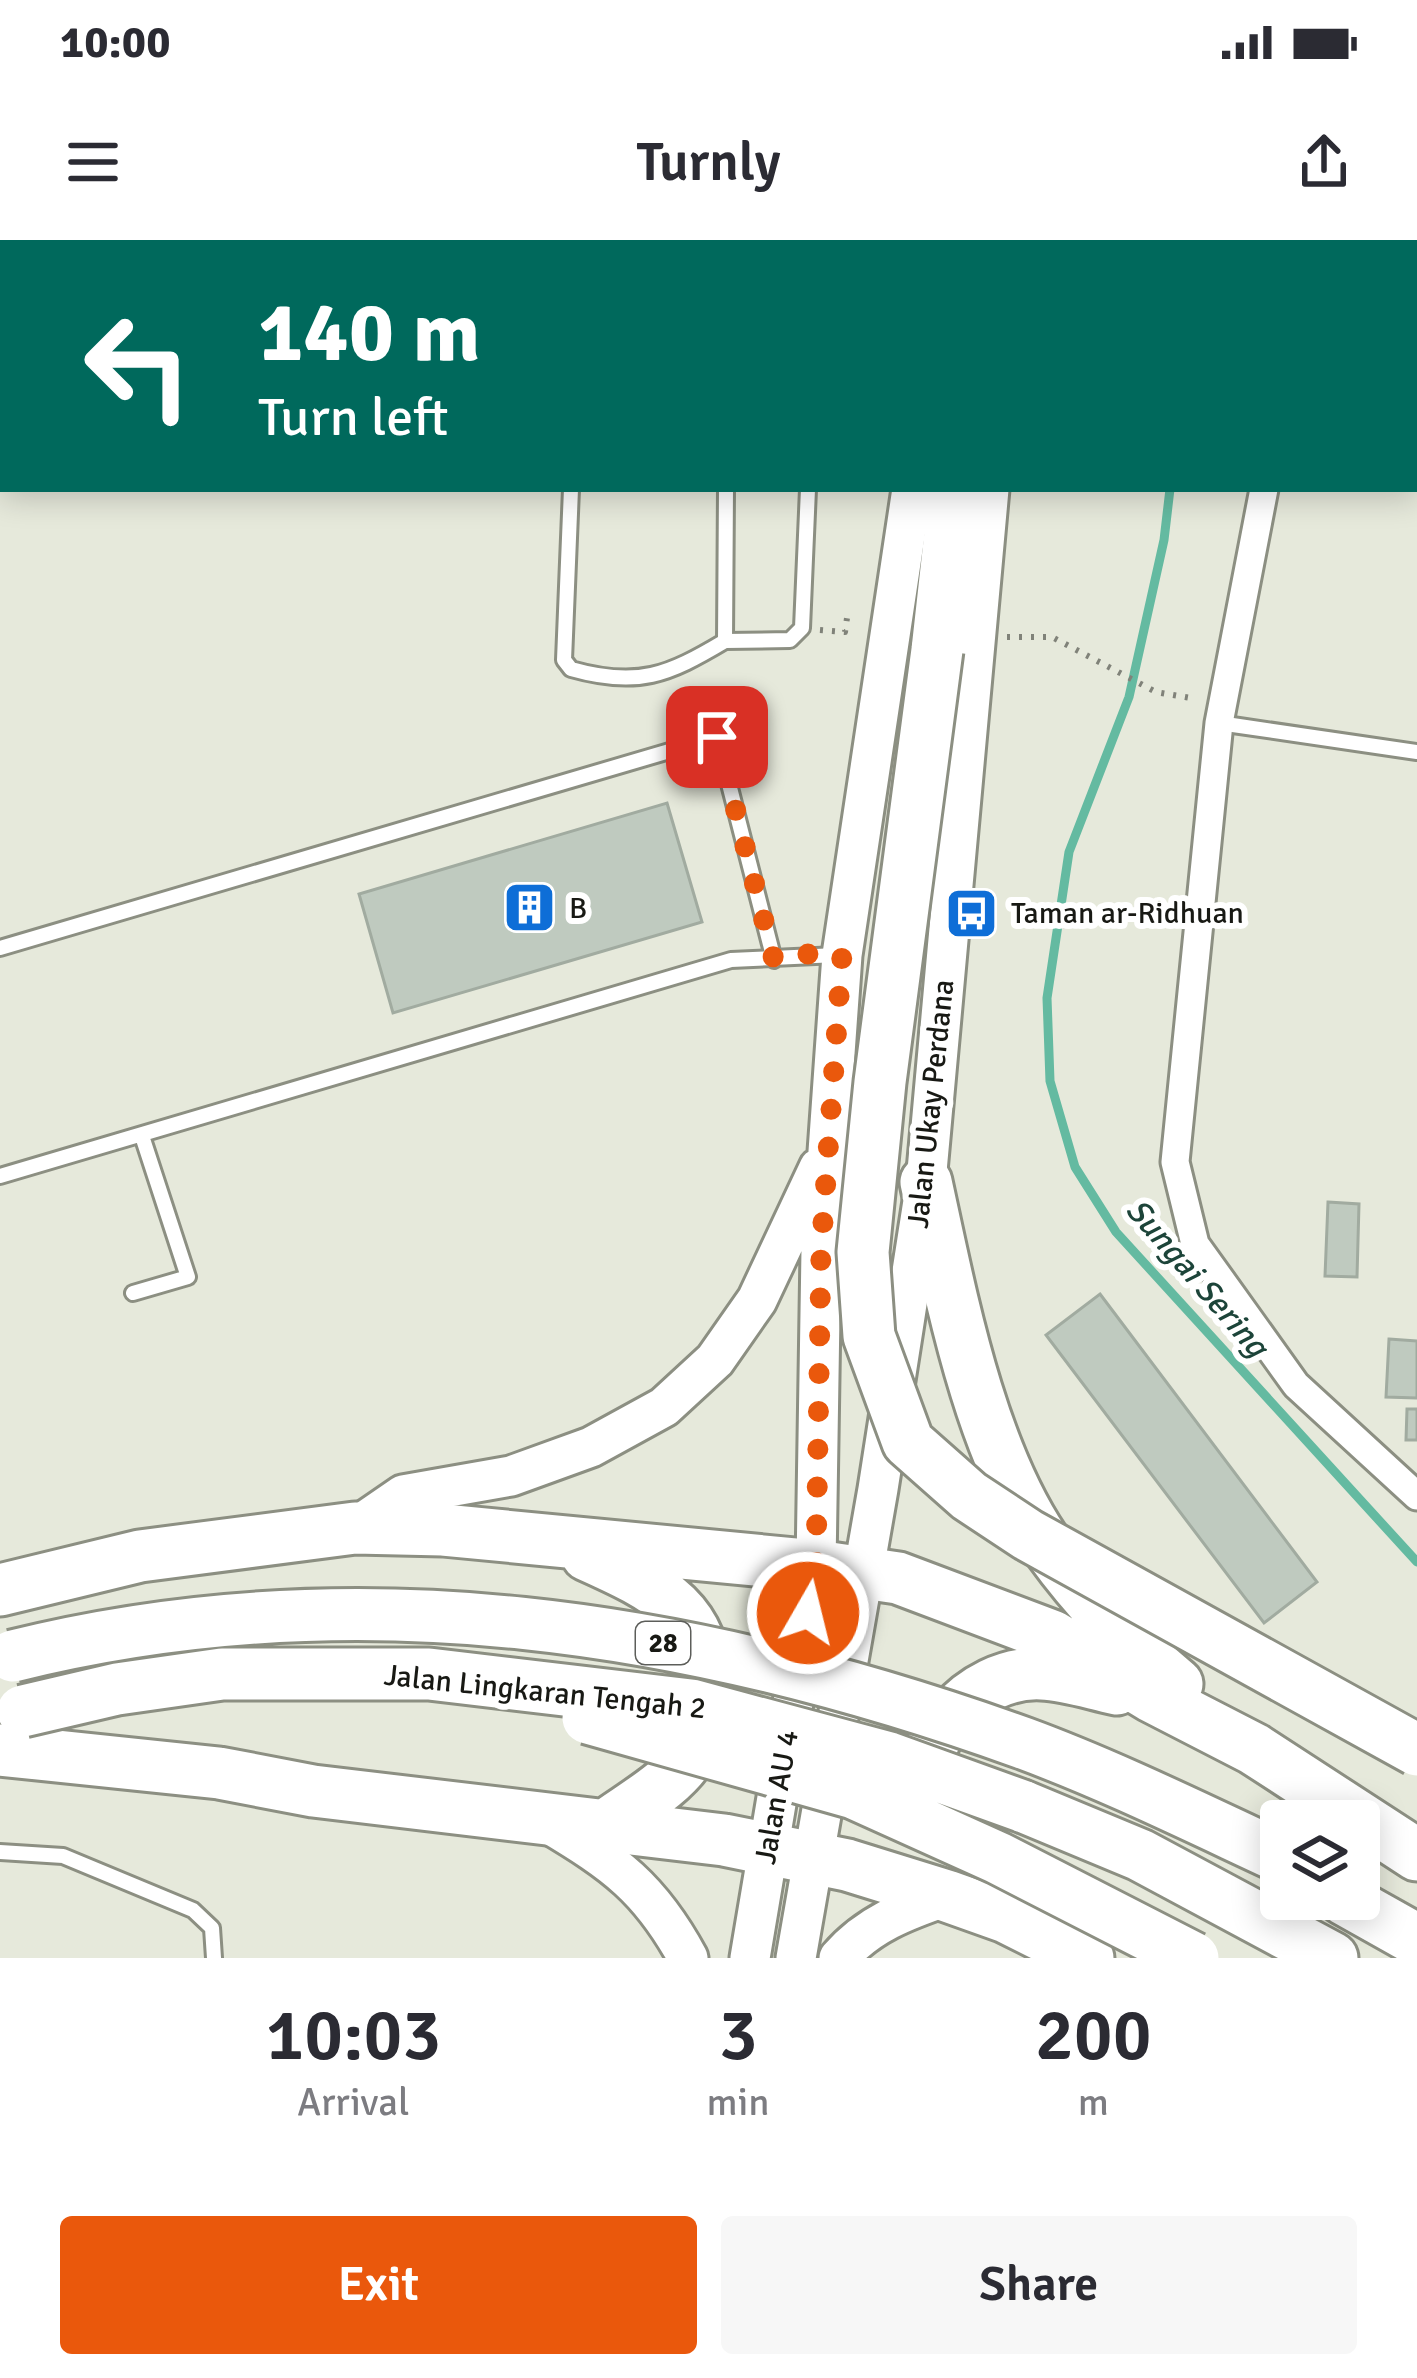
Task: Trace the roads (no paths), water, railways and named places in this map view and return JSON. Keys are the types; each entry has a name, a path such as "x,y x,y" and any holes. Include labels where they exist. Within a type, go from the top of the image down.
{"highway":[{"path":"956,492 880,1082 863,1252 869,1336 908,1442 969,1496 1148,1604 1417,1750"},
{"path":"926,1182 974,1382 999,1450 1047,1547 1121,1634 1254,1749"},
{"path":"0,1591 140,1556 356,1528 443,1530 898,1578 1052,1636 1151,1696 1254,1749 1417,1855"},
{"path":"560,1542 673,1600 698,1635 707,1672 692,1754 667,1780 604,1826"},
{"name":"Jalan Lingkaran Tengah 2","path":"6,1658 110,1632 226,1618 330,1614 433,1614 616,1635 787,1670 1027,1744 1260,1848"},
{"name":"Jalan Lingkaran Tengah 2","path":"8,1726 117,1690 222,1674 429,1674 691,1705 889,1758 1140,1855 1331,1958"},
{"path":"429,1674 854,1793 998,1858 1193,1958"},
{"path":"1006,1917 934,1842 921,1799 935,1736 970,1696 1016,1676 1042,1674 1151,1696"},
{"path":"8,1726 314,1791 791,1853 947,1896 1006,1917 1088,1958"},
{"path":"1380,1919 1417,1940"}],"street":[{"path":"840,1569 818,1342 842,955 912,492"},
{"name":"Jalan Ukay Perdana","path":"840,1569 926,1182 988,492"},
{"path":"1263,492 1221,714 1175,1162 1195,1244 1296,1385 1417,1496"},
{"path":"356,1528 404,1495 511,1476 592,1447 664,1407 715,1360 758,1300 830,1146"},
{"name":"Jalan AU 4","path":"750,1958 791,1853 840,1569"},
{"path":"539,1818 613,1862 665,1916 688,1958"},
{"name":"Jalan AU 4","path":"791,1853 796,1958"},
{"path":"839,1958 852,1943 901,1911 947,1896"}],"lane":[{"path":"571,492 564,659 571,669 607,677 656,677 725,641 790,640 802,628 808,492"},
{"path":"725,641 726,492"},
{"path":"1221,714 1417,752"},
{"path":"0,948 717,737 774,960"},
{"path":"0,1176 731,960 842,955"},
{"path":"133,1293 188,1277 142,1136"},
{"path":"0,1852 63,1856 193,1910 212,1928 214,1958"}],"waterway":[{"name":"Sungai Sering","path":"1170,492 1164,540 1129,697 1069,852 1047,998 1050,1081 1075,1167 1116,1232 1417,1562"}],"place":[{"name":"B","path":"530,908"},
{"name":"Taman ar-Ridhuan","path":"972,913"}]}
